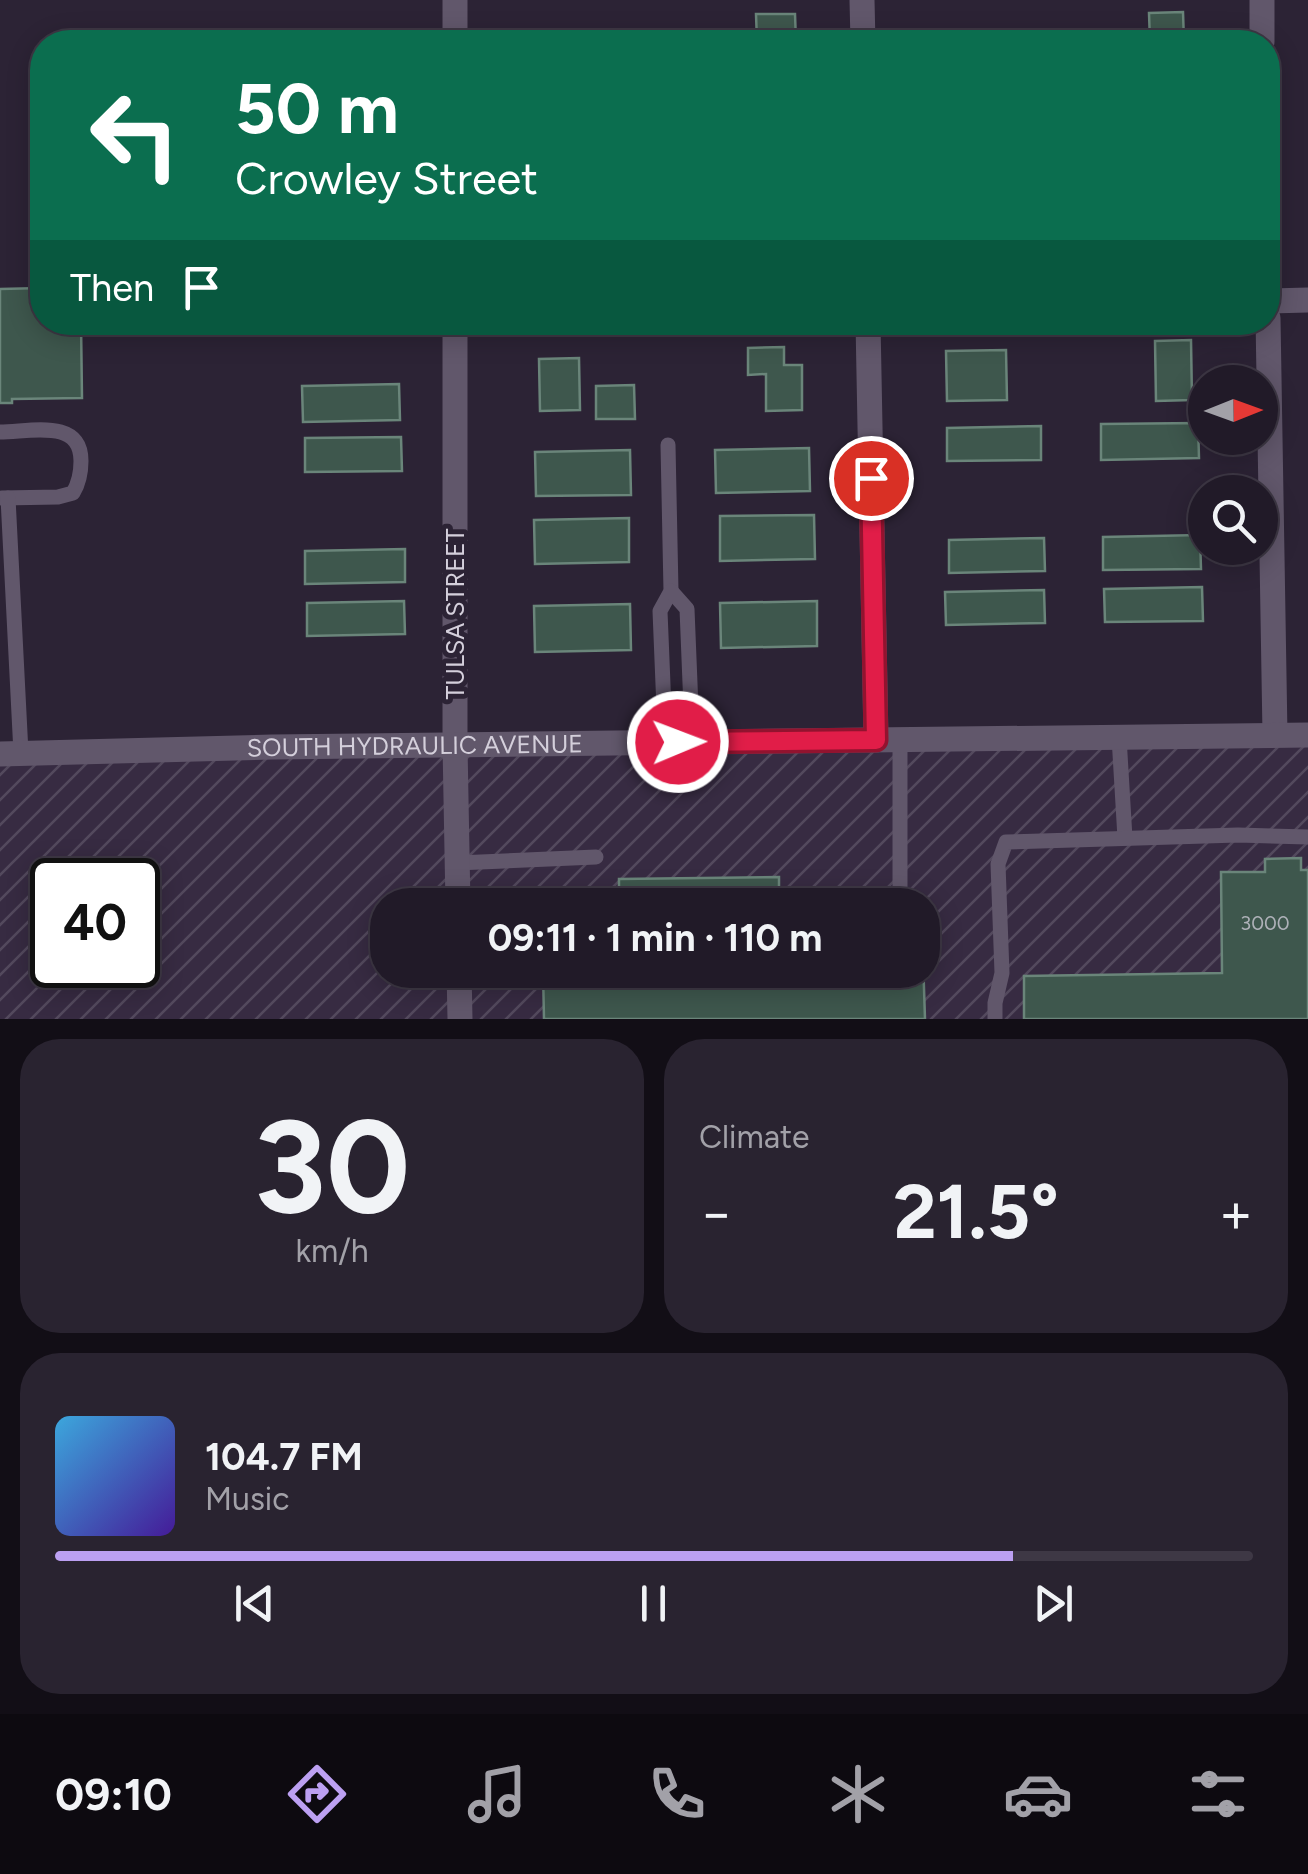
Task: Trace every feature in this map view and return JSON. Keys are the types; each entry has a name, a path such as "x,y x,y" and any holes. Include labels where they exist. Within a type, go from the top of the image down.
{"street":[{"path":"455,0 455,30"},
{"path":"862,0 863,30"},
{"path":"1262,0 1262,30"},
{"path":"1280,300 1308,300"},
{"name":"TULSA STREET","path":"455,335 458,888"},
{"path":"869,335 888,739"},
{"path":"1268,335 1275,735"},
{"name":"SOUTH HYDRAULIC AVENUE","path":"10,753 456,745 678,732 888,739 1308,735"},
{"path":"459,988 460,1019"}],"lane":[{"path":"0,432 69,433 81,454 79,482 73,493 4,498 10,753"},
{"path":"668,445 671,591 660,611 664,709 678,732"},
{"path":"671,591 687,609 691,708 678,732"},
{"path":"1119,737 1125,838"},
{"path":"888,739 899,888"},
{"path":"995,1019 1002,972 998,864 1006,842 1308,836"},
{"path":"458,862 596,857"}],"shaded area":[{"path":"1308,731 1308,1019 0,1019 0,754"}],"building":[{"path":"1183,12 1184,30 1150,30 1149,13"},
{"path":"756,14 795,14 796,30 757,30"},
{"path":"30,288 30,335 81,335 82,398 12,399 12,403 0,403 0,289"},
{"path":"1191,340 1188,400 1156,401 1155,341"},
{"path":"784,347 784,365 802,365 802,410 766,411 766,374 748,375 748,348"},
{"path":"1006,350 1007,400 947,401 946,351"},
{"path":"579,358 580,410 540,411 539,359"},
{"path":"399,384 400,420 303,422 302,386"},
{"path":"634,385 635,419 596,419 596,386"},
{"path":"1188,423 1188,455 1199,458 1101,460 1101,424"},
{"path":"1041,426 1041,460 947,461 947,428"},
{"path":"401,437 402,471 305,472 305,438"},
{"path":"809,448 810,491 716,493 715,450"},
{"path":"630,450 631,495 536,496 535,452"},
{"path":"814,515 815,559 720,561 720,516"},
{"path":"629,518 629,562 535,564 534,520"},
{"path":"1188,535 1188,565 1201,565 1201,569 1103,570 1103,537"},
{"path":"1044,538 1045,571 949,573 949,540"},
{"path":"405,549 405,582 305,584 305,551"},
{"path":"1202,587 1203,621 1105,622 1104,589"},
{"path":"1044,590 1045,623 946,625 945,592"},
{"path":"404,601 405,634 307,636 307,603"},
{"path":"817,601 817,646 721,648 720,603"},
{"path":"630,604 631,650 535,652 534,606"},
{"path":"1301,858 1301,870 1308,870 1308,1019 1024,1019 1024,976 1222,973 1221,872 1265,872 1265,859"},
{"path":"779,877 779,888 619,888 619,879"},
{"path":"543,988 924,988 925,1019 544,1019"}],"route":[{"path":"678,742 876,740 871,478"}]}
